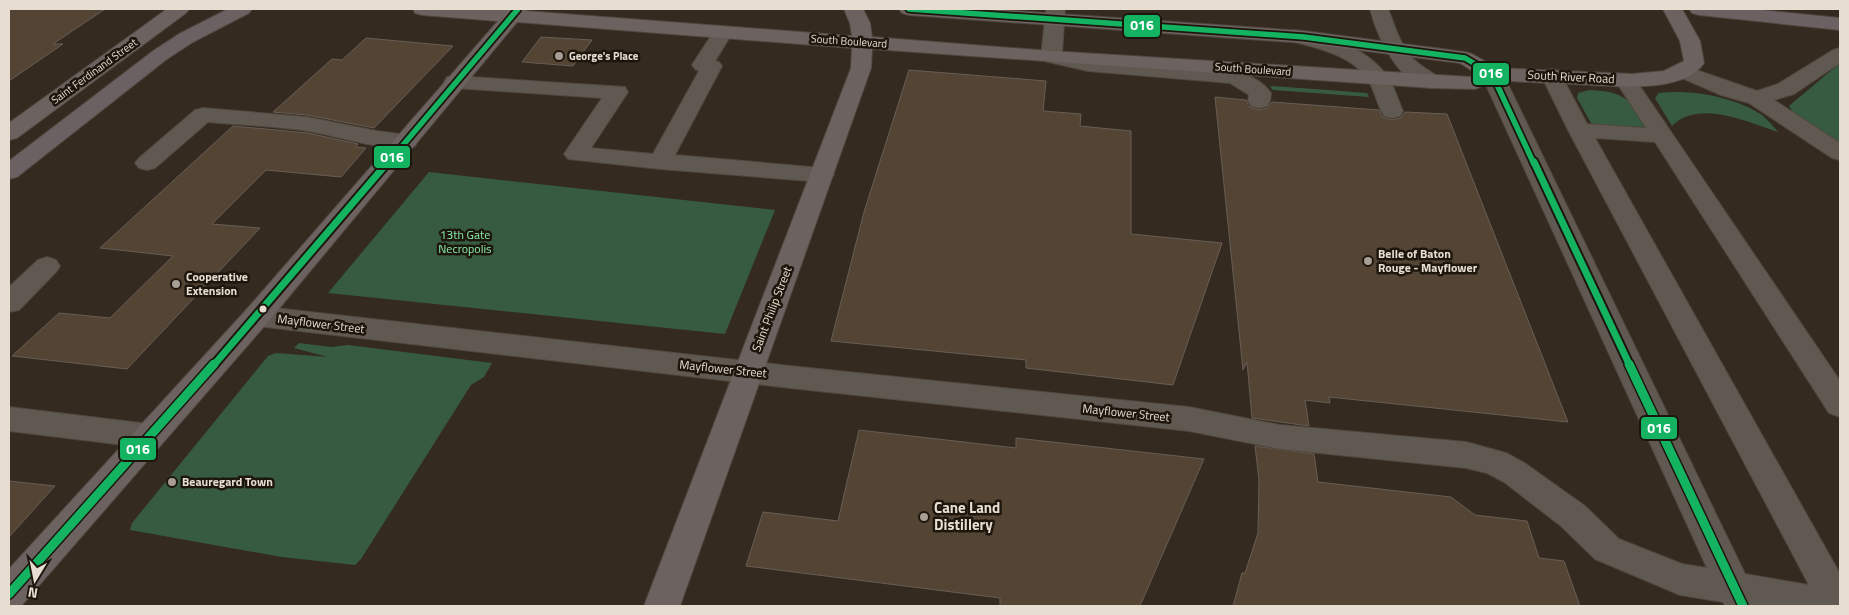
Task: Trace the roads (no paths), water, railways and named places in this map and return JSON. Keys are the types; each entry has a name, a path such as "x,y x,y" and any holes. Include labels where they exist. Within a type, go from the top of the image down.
{"highway":[{"path":"9,172 136,72 186,38 242,9"},
{"path":"1699,9 1840,24"}],"main road":[{"name":"Saint Ferdinand Street","path":"9,133 179,9"},
{"path":"153,28 177,21 196,9"},
{"name":"South Boulevard","path":"422,9 515,12 723,32 1432,82 1476,83 1492,74"},
{"name":"Saint Philip Street","path":"662,606 747,372 766,329 860,68 863,42 859,18 854,9"},
{"path":"909,9 1054,14 1294,36 1465,58 1492,74"},
{"path":"1673,9 1694,48 1694,63 1682,71"},
{"path":"9,594 257,316 515,12"},
{"name":"South River Road","path":"1492,74 1552,75 1626,80 1653,79 1682,71"}],"street":[{"path":"1379,9 1394,48 1401,60 1412,70 1432,82"},
{"path":"1054,14 1051,56 1088,65 1234,77 1255,87 1260,93 1259,101"},
{"path":"660,162 712,66 702,65 723,32"},
{"path":"1294,36 1323,44 1348,54 1367,66 1377,77 1392,111"},
{"path":"1757,98 1786,89 1840,54"},
{"path":"1682,71 1729,90 1757,98 1840,153"},
{"path":"1492,74 1739,598"},
{"path":"1552,75 1579,130 1839,606"},
{"path":"1626,80 1840,405"},
{"path":"455,82 617,92 576,154 822,175"},
{"path":"147,163 203,115 308,124 377,138 407,140"},
{"path":"1579,130 1662,136"},
{"path":"9,303 47,266"},
{"name":"Mayflower Street","path":"257,316 747,372 1190,419 1280,437 1466,455 1495,462 1515,473 1565,510 1607,549 1680,579 1739,598 1839,606"},
{"path":"9,419 149,436"}],"place":[{"name":"George's Place","path":"559,56"},
{"name":"Belle of Baton Rouge - Mayflower","path":"1368,261"},
{"name":"Cooperative Extension","path":"176,284"},
{"name":"Beauregard Town","path":"172,482"},
{"name":"Cane Land Distillery","path":"924,517"}],"park label":[{"name":"13th Gate Necropolis","path":"465,242"}]}
